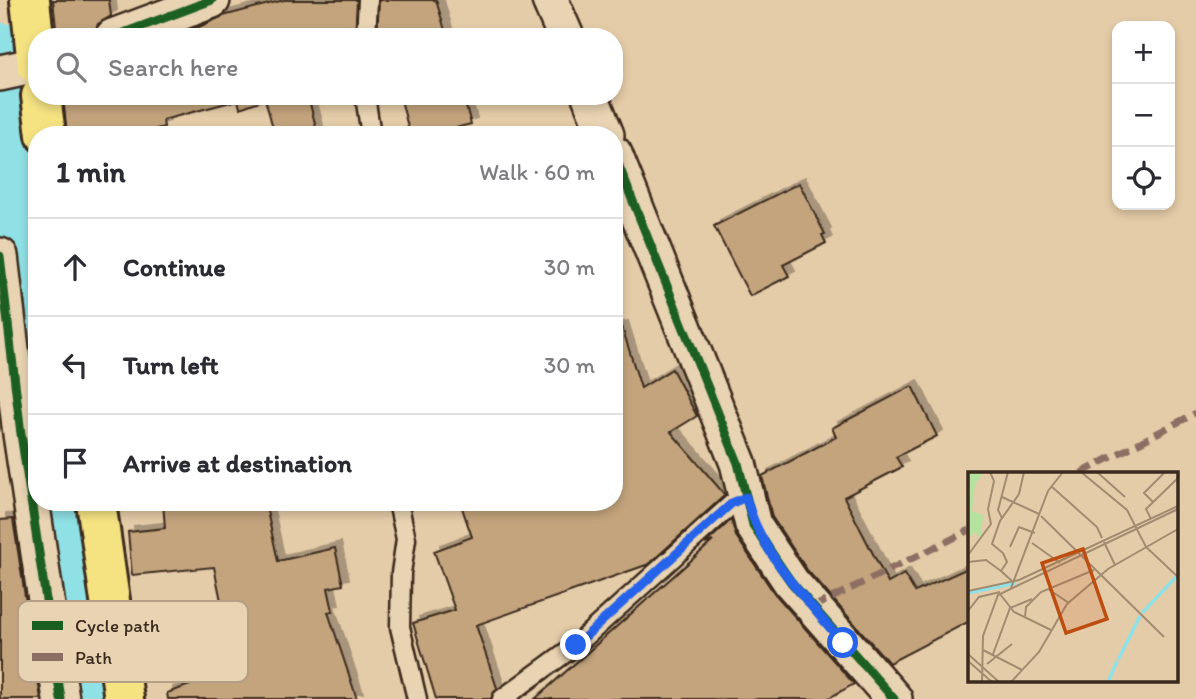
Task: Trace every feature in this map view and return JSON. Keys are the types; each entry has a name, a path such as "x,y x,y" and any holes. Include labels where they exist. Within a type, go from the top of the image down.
{"main road":[{"path":"29,28 30,0"},
{"path":"37,105 43,126"},
{"path":"97,511 110,601"}],"street":[{"path":"137,28 212,0"},
{"path":"550,0 562,28"},
{"path":"594,105 602,126"},
{"path":"623,176 728,437 753,525 791,582 894,699"},
{"path":"0,256 28,471"},
{"path":"34,511 47,601"}],"lane":[{"path":"366,28 368,0"},
{"path":"366,105 370,126"},
{"path":"502,699 576,645 732,503 746,497"},
{"path":"400,511 406,539 401,573 400,627 417,699"}],"building":[{"path":"53,0 109,0 111,16 98,24 96,28 56,28"},
{"path":"284,0 357,0 355,28 197,28 223,16"},
{"path":"379,0 436,0 444,28 377,28"},
{"path":"64,105 219,105 163,120 164,126 66,126"},
{"path":"267,105 310,105 316,126 272,126"},
{"path":"402,105 466,105 471,124 463,126 408,126"},
{"path":"799,183 825,234 822,235 826,243 783,265 789,276 750,296 714,226"},
{"path":"623,330 641,388 672,369 697,416 671,432 725,495 649,564 476,625 497,688 491,699 436,699 413,623 455,610 434,551 472,537 463,511 623,511"},
{"path":"912,386 937,436 896,457 902,467 844,497 888,583 904,574 915,592 968,568 968,622 889,663 807,570 772,517 762,476 836,437 832,428"},
{"path":"164,511 267,511 278,561 335,548 343,585 328,588 333,611 328,612 357,699 168,699 167,693 198,682 248,682 248,601 221,601 214,567 132,575 128,532 165,528"},
{"path":"13,519 26,601 18,601 18,682 38,682 41,699 0,699 0,520"},
{"path":"731,520 736,536 774,593 854,684 827,699 535,699 713,541 705,544"}],"waterway":[{"path":"0,64 28,265"},
{"path":"61,511 75,601"},
{"path":"86,682 89,699"}],"marked path":[{"path":"1083,472 1196,413"},
{"path":"813,607 968,531"}],"cycle path":[{"path":"137,28 212,0"},
{"path":"623,176 738,463 753,525 791,582 894,699"},
{"path":"0,256 28,480"},
{"path":"33,511 46,601"},
{"path":"58,682 61,699"}],"route":[{"path":"576,645 732,503 746,497 753,525 771,554 843,643"}]}
